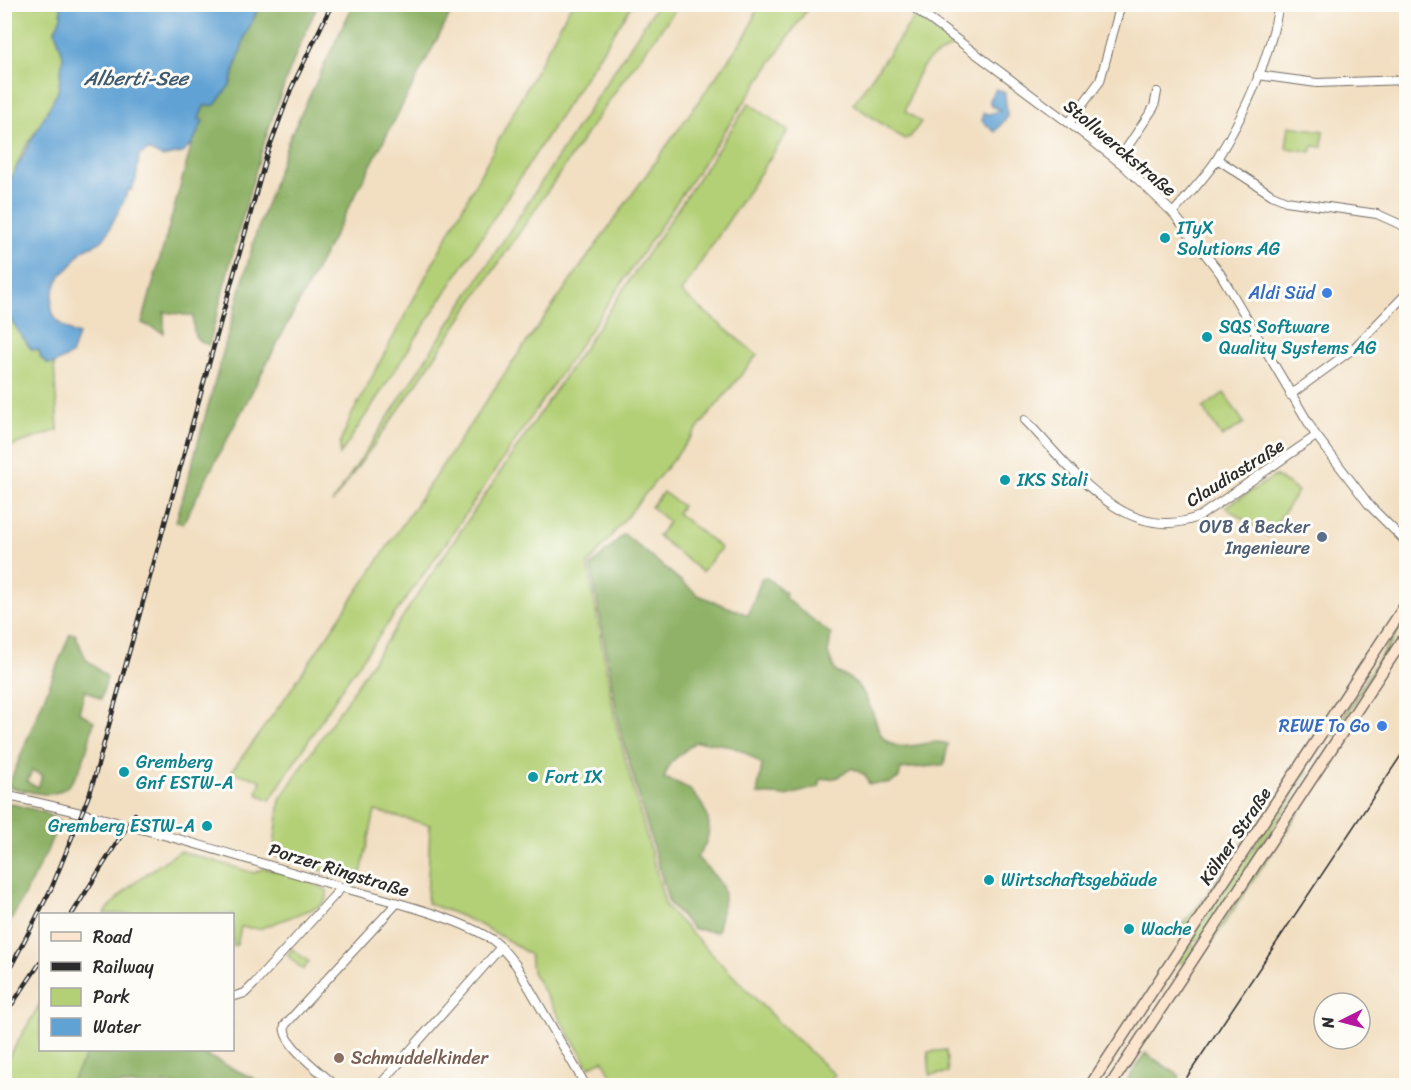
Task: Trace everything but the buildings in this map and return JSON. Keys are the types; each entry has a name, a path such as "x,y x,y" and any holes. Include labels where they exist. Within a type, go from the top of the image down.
{"main road":[{"name":"Kölner Straße","path":"1090,1086 1189,932 1312,751 1407,604"},
{"name":"Kölner Straße","path":"1110,1086 1407,635"},
{"path":"1312,751 1325,759"}],"street":[{"name":"Stollwerckstraße","path":"909,4 1118,161 1173,213 1220,273 1316,436 1370,506 1407,542"},
{"path":"1069,123 1100,81 1121,4"},
{"path":"1173,213 1217,159 1258,75 1279,4"},
{"path":"1258,75 1317,82 1407,80"},
{"path":"1118,161 1154,107 1157,92"},
{"path":"1217,159 1272,195 1286,201 1377,214 1407,227"},
{"path":"1290,395 1353,349 1407,294"},
{"name":"Claudiastraße","path":"1025,420 1111,504 1138,520 1156,523 1181,522 1200,516 1316,436"},
{"name":"Stollwerckstraße","path":"1395,530 1407,535"},
{"name":"Porzer Ringstraße","path":"4,795 78,811 267,863 397,903 479,933 501,947 516,965 586,1086"},
{"path":"234,996 245,993 342,887"},
{"path":"336,1086 288,1042 283,1031 285,1025 397,903"},
{"path":"379,1086 501,947"}],"green space":[{"path":"759,4 810,5 446,543 346,682 270,800 257,794 261,780 231,772 283,701 514,360 748,32"},
{"path":"5,5 61,5 61,18 55,30 64,68 53,103 24,149 5,189"},
{"path":"260,5 318,5 283,87 255,172 209,345 196,338 193,316 164,312 164,333 142,323 192,144 203,121 199,119 204,105 215,105 230,85 245,37"},
{"path":"353,5 455,5 183,523 176,522 255,237 289,139"},
{"path":"571,5 632,5 340,455 340,444 350,418"},
{"path":"657,5 679,5 621,83 398,411 332,503"},
{"path":"915,16 954,44 930,59 917,76 905,111 921,122 910,137 904,139 853,104"},
{"path":"749,103 788,131 681,292 757,355 588,565 616,725 666,907 781,1025 835,1075 823,1086 616,1085 603,1060 589,1067 532,972 530,955 480,925 427,903 430,825 375,811 359,882 273,855 280,799"},
{"path":"1289,126 1323,131 1322,147 1313,146 1311,152 1286,148"},
{"path":"4,303 23,338 39,350 41,358 48,364 54,364 58,430 8,447 5,452"},
{"path":"1224,393 1244,423 1222,437 1203,408"},
{"path":"1275,476 1298,491 1268,536 1225,507"},
{"path":"663,492 682,506 677,513 721,548 702,572 658,536 669,522 651,507"},
{"path":"624,534 698,595 748,615 762,578 767,578 786,593 784,597 831,634 828,654 836,672 857,684 862,690 881,734 889,743 906,747 940,742 948,744 944,765 901,769 899,778 890,783 869,784 865,775 852,768 836,778 821,779 819,787 786,796 757,794 762,765 746,753 723,744 695,742 670,763 664,778 690,790 703,806 706,814 709,831 707,840 697,857 720,883 723,890 723,905 717,932 693,929 669,903 619,726 591,566"},
{"path":"1406,615 1406,620 1334,736 1332,734"},
{"path":"70,634 75,634 86,659 107,677 101,699 85,690 79,712 94,721 81,765 76,776 61,791 45,794 8,787","holes":["32,771 43,775 38,787 27,782"]},
{"path":"1308,771 1198,942 1192,938 1304,773"},
{"path":"1321,779 1208,948 1206,947 1252,876"},
{"path":"5,802 43,812 59,821 47,851 5,932"},
{"path":"1254,826 1200,909 1181,932 1180,928 1206,896"},
{"path":"180,851 254,873 264,868 304,879 327,890 327,899 320,906 259,929 241,927 237,945 234,946 234,913 105,913 130,887"},
{"path":"1190,942 1195,946 1185,962 1179,963 1178,960"},
{"path":"292,949 309,962 303,970 287,955"},
{"path":"39,1006 39,1051 88,1051 69,1085 5,1086 5,1063"},
{"path":"946,1050 948,1073 930,1075 928,1052"},
{"path":"88,1051 197,1051 267,1085 69,1085"},
{"path":"1145,1053 1180,1076 1174,1085 1124,1085"}],"water":[{"name":"Alberti-See","path":"61,5 260,5 245,36 230,85 215,105 204,106 199,119 203,121 192,144 182,153 162,157 148,150 139,156 136,179 131,190 128,190 105,238 81,252 59,278 52,299 53,313 56,320 78,335 71,355 54,364 48,364 41,358 39,350 31,349 10,319 4,303 5,189 58,91 63,56 55,30 61,17"},
{"path":"996,89 1005,93 1007,117 995,132 982,121 983,113 990,114 1000,110 990,105"}],"tram line":[{"path":"1181,1086 1406,748"}],"railway":[{"path":"4,980 52,887 91,790 267,154 291,89 332,4"},
{"path":"73,913 135,814"},
{"path":"4,1016 39,964"}],"place":[{"name":"ITyX Solutions AG","path":"1165,238"},
{"name":"Aldi Süd","path":"1327,293"},
{"name":"SQS Software Quality Systems AG","path":"1207,337"},
{"name":"IKS Stali","path":"1005,480"},
{"name":"OVB & Becker Ingenieure","path":"1322,537"},
{"name":"REWE To Go","path":"1382,726"},
{"name":"Gremberg Gnf ESTW-A","path":"124,772"},
{"name":"Fort IX","path":"533,777"},
{"name":"Gremberg ESTW-A","path":"207,826"},
{"name":"Wirtschaftsgebäude","path":"989,880"},
{"name":"Wache","path":"1129,929"},
{"name":"Schmuddelkinder","path":"339,1058"}]}
